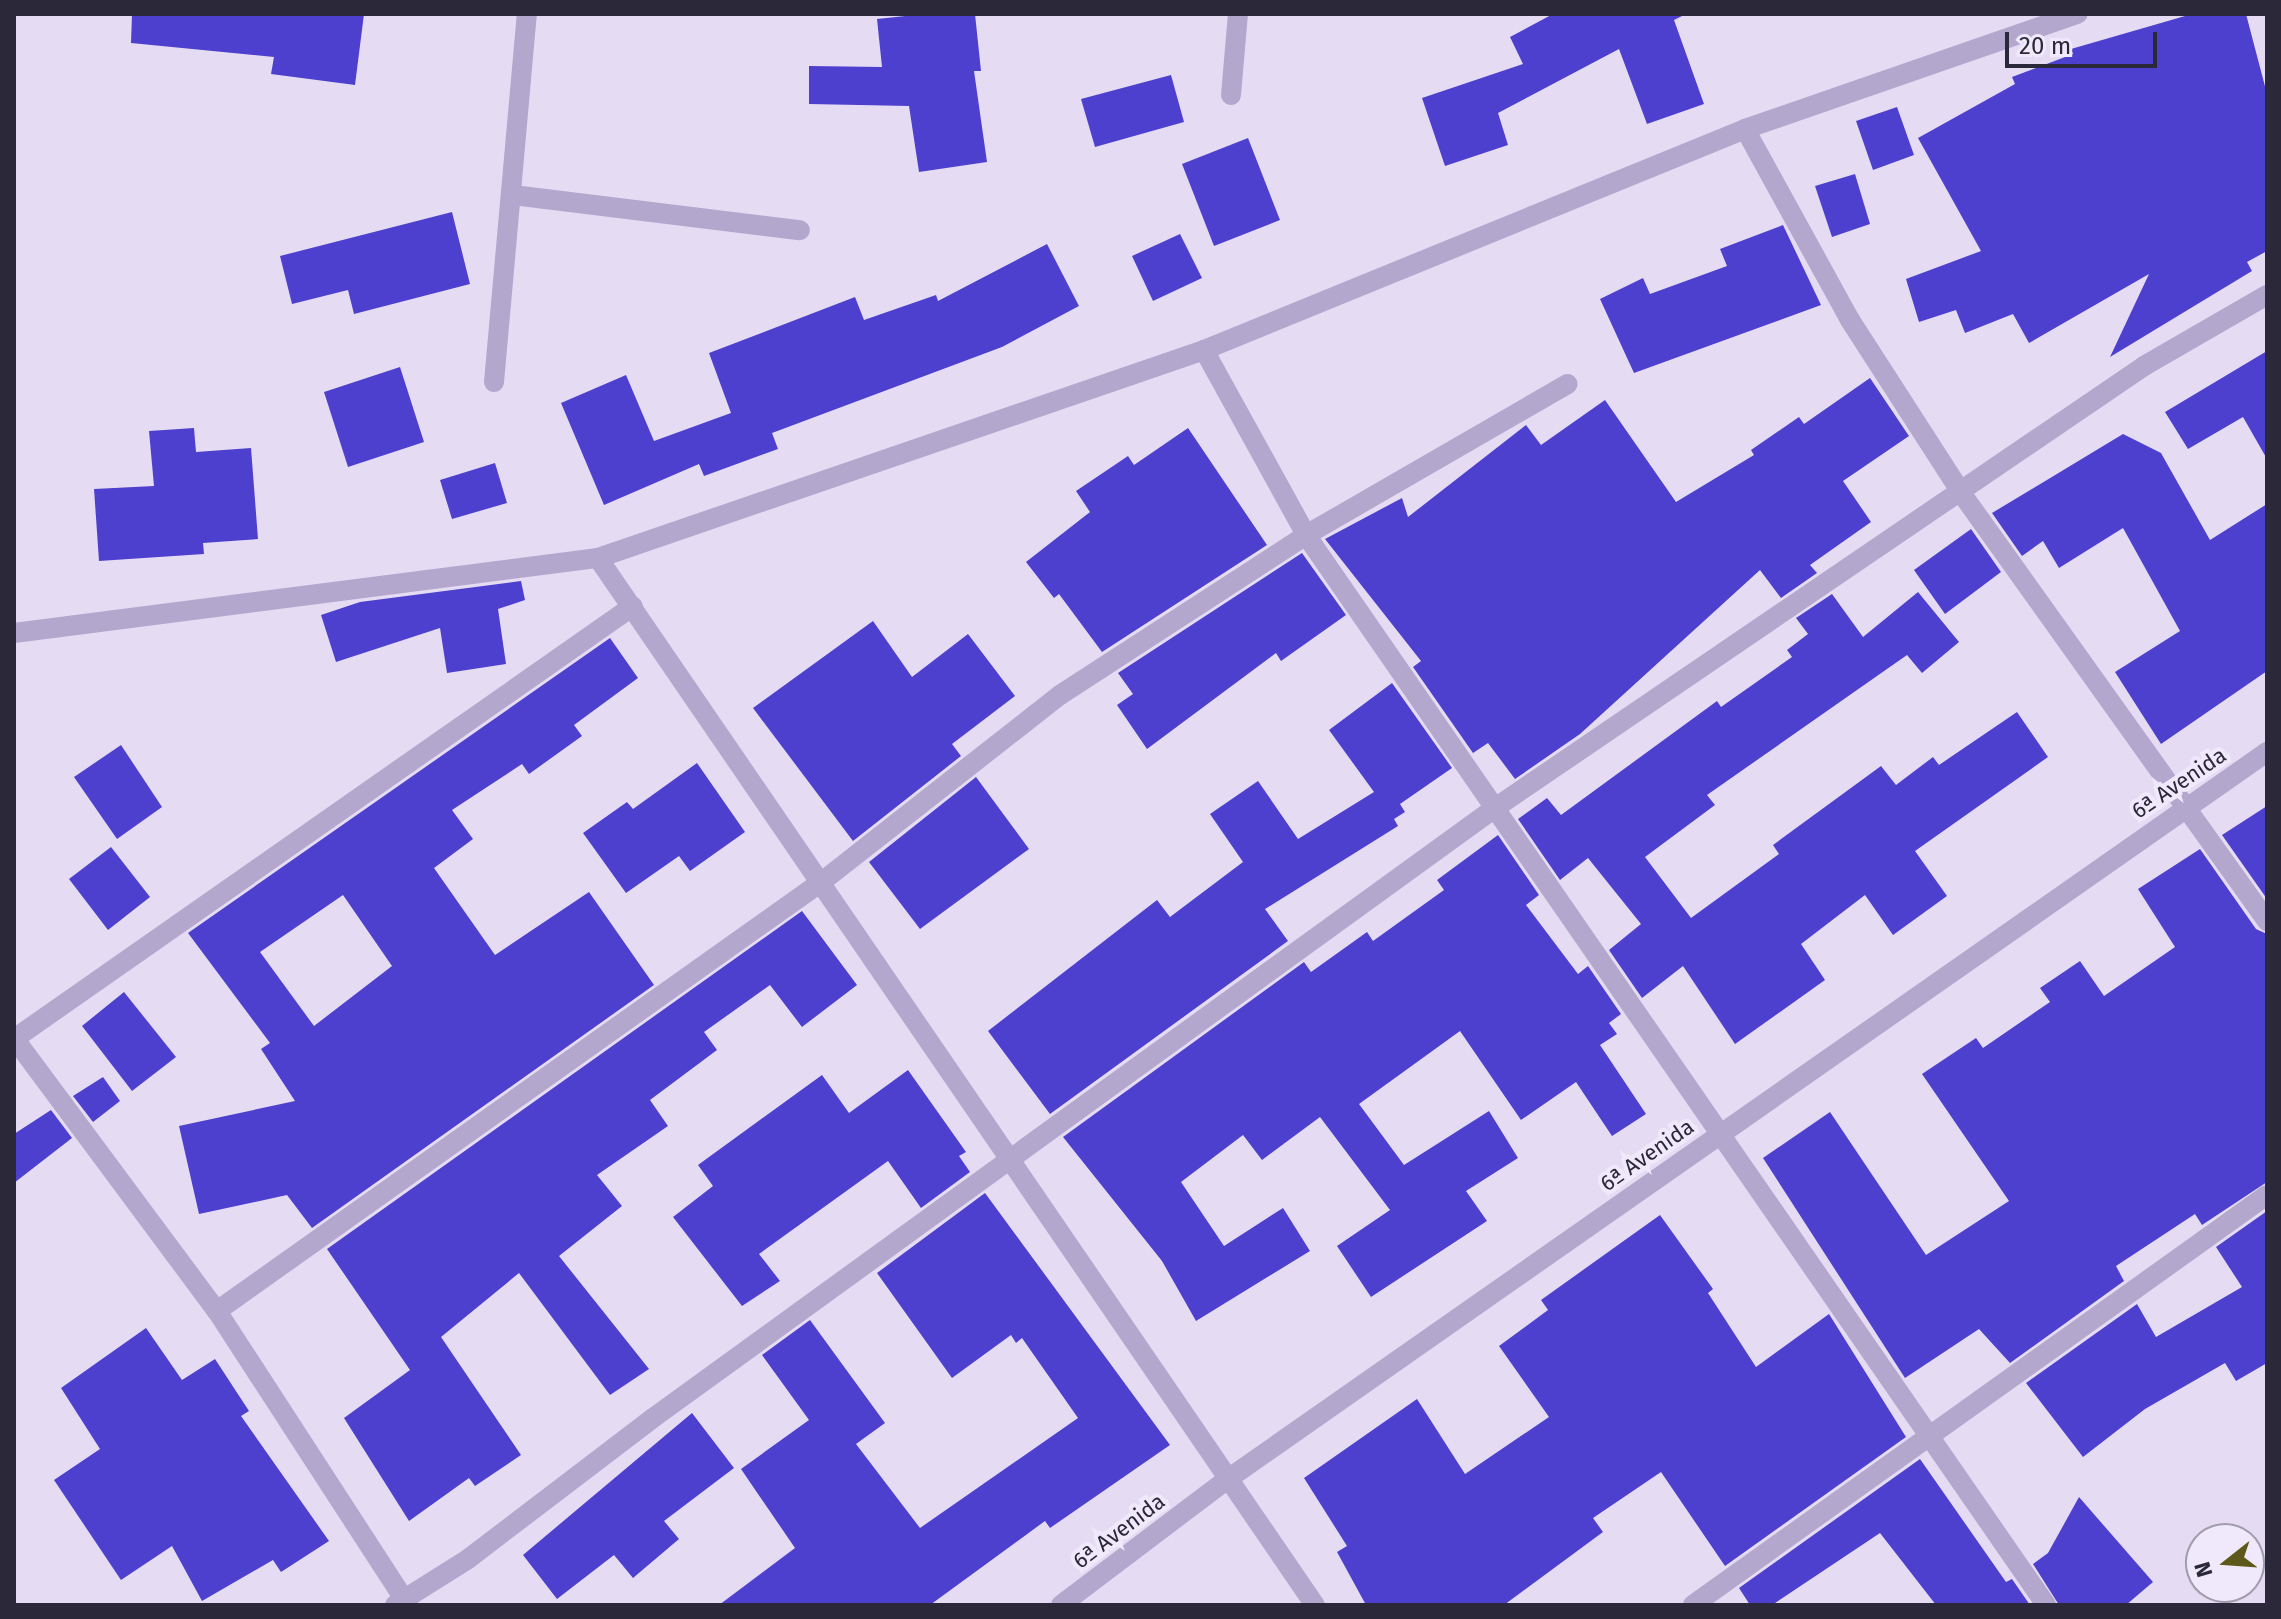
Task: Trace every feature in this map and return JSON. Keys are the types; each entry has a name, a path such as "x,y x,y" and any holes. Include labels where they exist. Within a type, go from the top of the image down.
{"street":[{"path":"494,382 527,14"},
{"path":"1231,95 1238,14"},
{"path":"14,633 598,558 1204,350 1745,129 2078,14"},
{"path":"1745,129 1850,320 1962,494 2267,921"},
{"path":"513,195 800,230"},
{"path":"633,606 14,1038 217,1311 403,1604 1492,810 1962,494 2144,366 2267,295"},
{"path":"1204,350 1306,535 1492,810 1721,1132 2046,1605"},
{"path":"217,1311 824,880 1060,695 1306,535 1568,384"},
{"path":"598,558 824,880 1008,1163 1225,1481 1315,1605"},
{"name":"6ª Avenida","path":"1061,1605 1225,1481 2267,752"},
{"path":"1693,1605 2267,1195"}],"building":[{"path":"132,14 364,14 355,85 271,74 274,57 131,43"},
{"path":"924,14 975,14 981,71 974,71 987,162 919,172 909,106 809,104 809,66 882,67 877,19"},
{"path":"1553,14 1686,14 1674,20 1704,104 1647,124 1619,49 1498,113 1508,145 1445,166 1422,98 1523,64 1510,37"},
{"path":"2192,14 2246,14 2267,94 2267,251 2247,262 2252,271 2110,357 2149,274 2029,343 2013,314 1965,333 1956,310 1919,322 1906,279 1981,251 1918,138 2015,84 2012,77 2073,54 2071,49"},
{"path":"1171,75 1184,122 1095,147 1081,99"},
{"path":"1897,107 1914,155 1873,170 1856,121"},
{"path":"1248,138 1280,220 1214,246 1182,164"},
{"path":"1855,174 1870,224 1832,237 1815,186"},
{"path":"452,212 470,284 354,314 348,290 292,304 280,256"},
{"path":"1783,225 1821,305 1634,373 1600,299 1643,278 1650,294 1727,266 1720,249"},
{"path":"1180,234 1202,278 1153,301 1132,256"},
{"path":"1047,244 1079,306 1002,347 772,433 778,449 704,476 699,464 604,505 561,403 626,375 654,441 731,413 709,353 855,297 864,320 936,295 938,301"},
{"path":"2267,351 2267,459 2243,417 2188,449 2165,412"},
{"path":"400,367 424,442 348,467 324,392"},
{"path":"1870,378 1909,436 1843,481 1871,522 1810,565 1817,573 1781,598 1760,570 1580,734 1515,779 1488,743 1473,753 1413,667 1421,661 1325,539 1402,498 1408,517 1526,425 1541,445 1605,400 1676,502 1754,455 1751,450 1799,417 1804,424"},
{"path":"194,428 196,452 251,448 258,539 203,543 204,554 99,561 94,489 154,486 149,431"},
{"path":"1188,428 1267,545 1102,652 1059,594 1054,598 1026,562 1090,512 1076,491 1128,456 1134,465"},
{"path":"2123,434 2161,453 2210,540 2267,504 2267,671 2161,744 2115,672 2180,631 2123,528 2059,568 2043,541 2022,556 1992,513"},
{"path":"495,463 507,503 452,519 440,480"},
{"path":"1971,529 2001,572 1945,614 1914,570"},
{"path":"1302,553 1346,615 1281,661 1276,653 1147,749 1117,705 1133,694 1118,673"},
{"path":"521,581 525,600 498,609 506,664 447,673 440,628 336,662 321,615 360,602"},
{"path":"1918,592 1959,642 1922,673 1907,655 1707,795 1715,805 1645,857 1691,918 1779,854 1773,845 1881,766 1896,785 1933,757 1939,765 2017,712 2048,757 1915,851 1947,896 1893,935 1865,895 1801,944 1825,980 1735,1044 1683,966 1642,998 1609,950 1641,924 1588,858 1560,880 1518,819 1547,798 1561,815 1717,701 1721,707 1792,657 1787,650 1808,634 1796,618 1832,594 1863,637"},
{"path":"873,621 912,677 968,634 1015,696 952,744 961,756 853,841 753,708"},
{"path":"610,638 638,678 574,725 582,736 529,774 522,764 452,810 473,839 434,868 495,955 589,892 654,985 312,1228 287,1195 199,1214 179,1126 295,1101 261,1049 270,1043 188,933","holes":["343,895 392,966 314,1026 260,952"]},
{"path":"1392,683 1452,768 1400,804 1405,812 1394,819 1398,826 1265,909 1288,941 1050,1114 988,1031 1157,900 1170,917 1243,862 1210,814 1258,781 1298,839 1374,792 1329,730"},
{"path":"121,745 162,807 117,839 74,777"},
{"path":"697,763 745,832 690,871 679,856 626,893 583,833 627,802 633,809"},
{"path":"976,777 1029,849 920,929 869,862"},
{"path":"2267,806 2267,899 2222,835"},
{"path":"1498,835 1539,895 1526,905 1578,974 1588,966 1621,1014 1609,1023 1617,1034 1600,1045 1646,1114 1612,1136 1576,1082 1521,1120 1460,1031 1359,1104 1404,1165 1489,1111 1518,1158 1466,1191 1487,1221 1371,1297 1337,1246 1390,1210 1320,1117 1262,1160 1243,1135 1181,1182 1224,1246 1283,1208 1310,1251 1196,1321 1162,1261 1063,1137 1304,962 1311,972 1367,932 1373,941 1444,890 1437,880"},
{"path":"111,847 150,897 108,930 69,879"},
{"path":"2200,849 2256,929 2267,934 2267,1182 2202,1225 2195,1214 2116,1266 2124,1281 2010,1363 1979,1329 1905,1378 1763,1158 1830,1112 1926,1255 2009,1201 1922,1074 1976,1038 1983,1048 2050,1002 2040,988 2080,961 2104,996 2175,947 2138,889"},
{"path":"802,911 857,985 802,1027 770,985 704,1032 717,1050 650,1100 668,1126 597,1175 622,1206 559,1256 649,1369 610,1395 519,1273 441,1337 521,1455 475,1486 469,1478 409,1521 344,1418 410,1370 327,1249"},
{"path":"124,992 176,1057 132,1091 82,1026"},
{"path":"908,1070 966,1152 959,1156 970,1172 921,1208 888,1161 759,1254 780,1281 742,1306 673,1217 713,1186 698,1165 822,1075 849,1113"},
{"path":"103,1077 120,1101 93,1122 73,1096"},
{"path":"51,1110 72,1138 14,1183 14,1134"},
{"path":"985,1193 1170,1445 1050,1528 1045,1521 930,1605 719,1605 795,1548 741,1469 809,1420 762,1355 810,1320 885,1423 856,1444 920,1528 1078,1418 1022,1338 1016,1343 1011,1335 952,1378 877,1273"},
{"path":"2267,1211 2267,1363 2236,1381 2225,1363 2145,1409 2083,1457 2026,1383 2137,1304 2156,1337 2242,1287 2216,1247"},
{"path":"1660,1215 1713,1289 1708,1293 1756,1367 1829,1314 1906,1437 1725,1566 1661,1472 1593,1518 1603,1532 1504,1605 1366,1605 1337,1552 1347,1546 1304,1478 1417,1399 1465,1474 1549,1417 1499,1346 1548,1310 1541,1300"},
{"path":"146,1328 182,1380 215,1359 249,1411 241,1416 329,1541 281,1572 273,1560 202,1601 172,1546 121,1580 54,1480 100,1449 61,1388"},
{"path":"692,1413 734,1468 664,1521 679,1539 633,1578 614,1555 557,1599 523,1555"},
{"path":"1920,1459 2006,1582 2012,1579 2030,1605 1936,1605 1880,1533 1772,1605 1750,1605 1739,1588"},
{"path":"2079,1497 2153,1582 2126,1605 2059,1605 2033,1564 2048,1553"}]}
